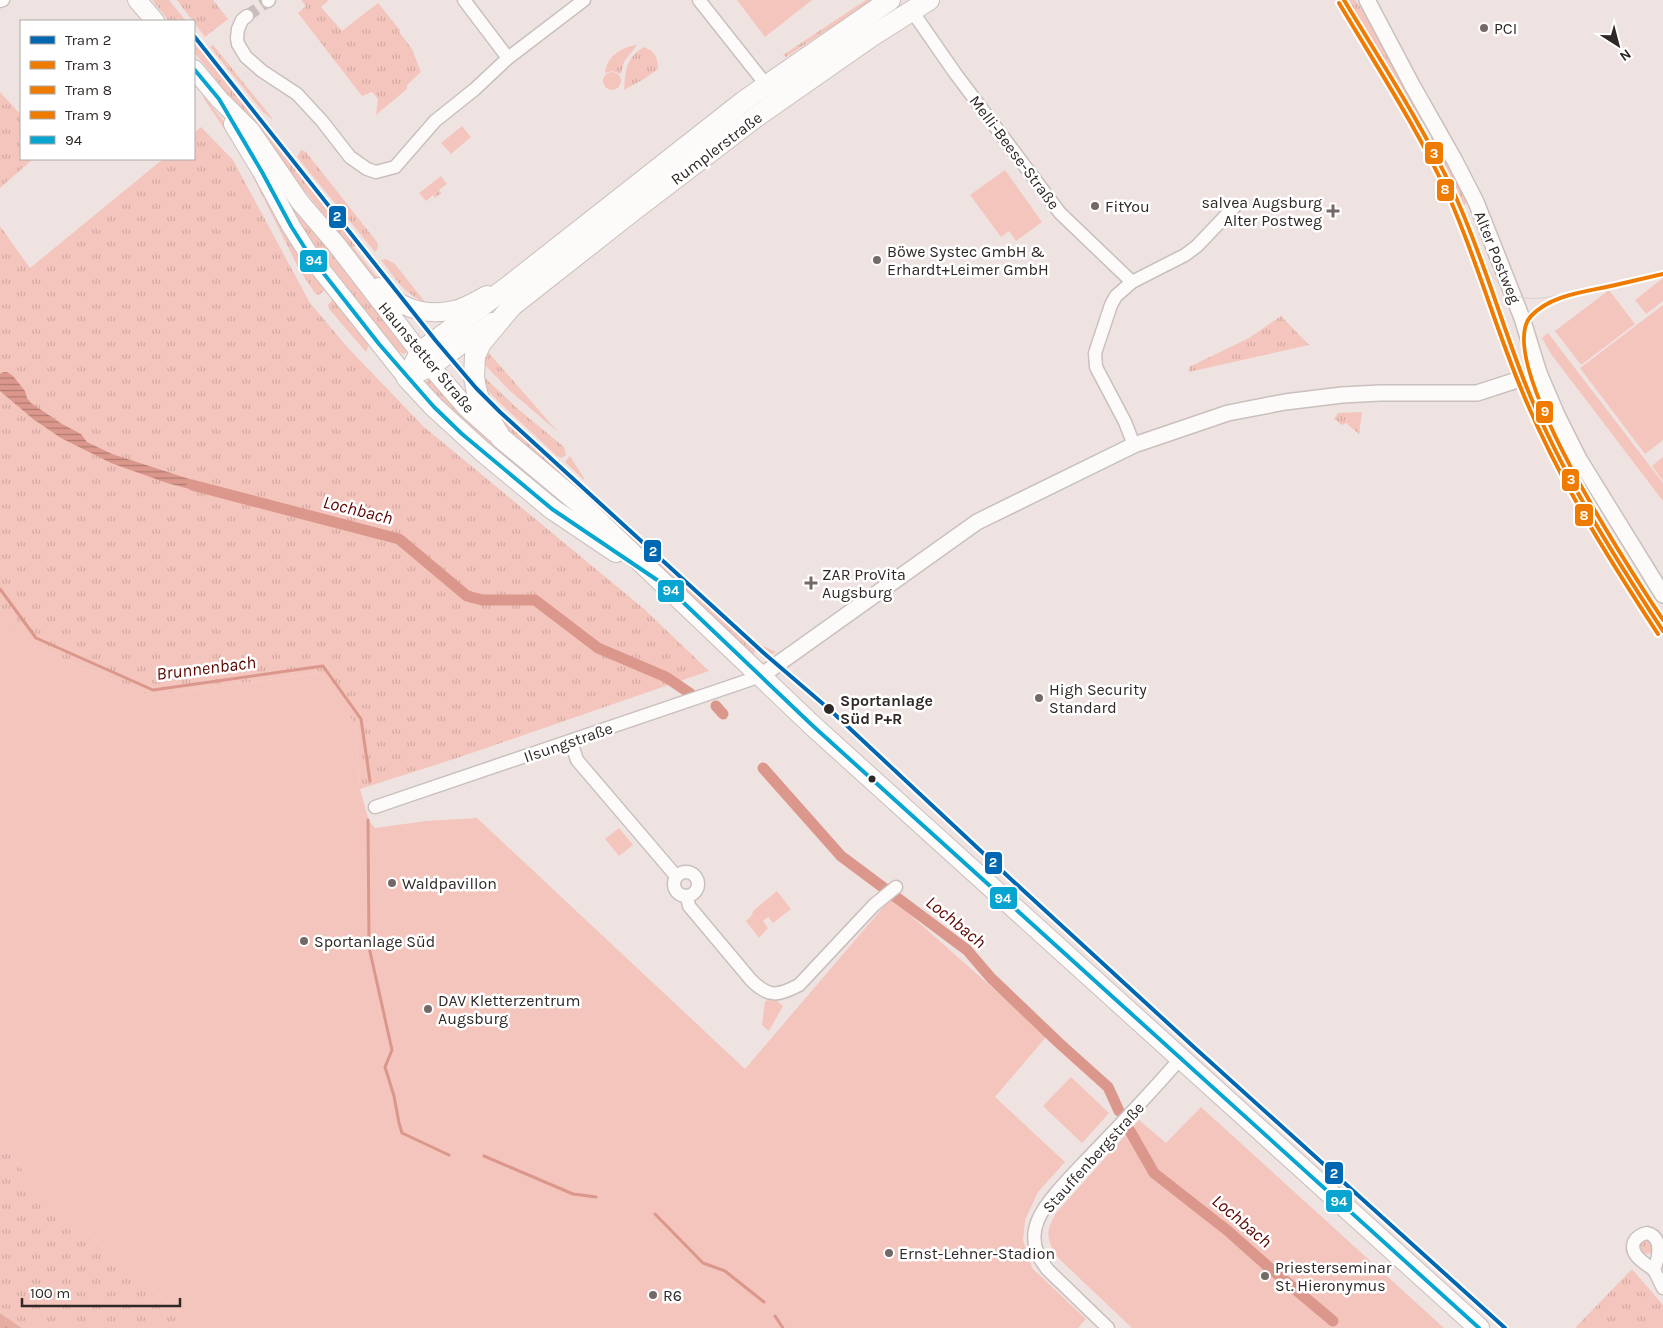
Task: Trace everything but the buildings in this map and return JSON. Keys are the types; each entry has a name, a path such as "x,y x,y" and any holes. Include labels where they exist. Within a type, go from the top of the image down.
{"main road":[{"path":"137,0 154,20"},
{"name":"Rumplerstraße","path":"407,378 510,284 766,85 890,0"},
{"name":"Rumplerstraße","path":"426,360 512,306 634,210 778,101 920,5"},
{"name":"Haunstetter Straße","path":"195,70 219,99 251,132 300,202 336,244 426,360 466,408 579,503 813,726 1479,1328"},
{"name":"Haunstetter Straße","path":"219,99 306,249 407,378 462,434 552,509 666,586"},
{"name":"Rumplerstraße","path":"336,244 391,299 420,311 433,313 456,310 510,284"},
{"name":"Rumplerstraße","path":"501,438 479,398 474,377 475,356 481,343 512,306"}],"street":[{"path":"464,0 508,58"},
{"path":"247,16 242,20 236,38 246,57 262,71 296,94 322,121 350,157 367,169 376,172 395,167 435,121 508,58 584,0"},
{"path":"699,0 778,101"},
{"name":"Alter Postweg","path":"1367,0 1476,202 1520,312 1539,373 1557,415 1579,459 1663,595"},
{"name":"Melli-Beese-Straße","path":"920,5 955,73 1060,213 1132,282"},
{"path":"1134,445 1125,422 1096,367 1095,353 1111,305 1116,296 1132,282 1185,255 1197,246 1235,206"},
{"path":"761,676 977,522 1134,445 1228,413 1285,402 1380,392 1477,393 1539,373"},
{"name":"Ilsungstraße","path":"375,806 761,676"},
{"path":"571,741 577,760 676,876"},
{"path":"686,872 694,875 698,882 696,890 687,896 679,894 674,888 676,876 686,872"},
{"path":"687,896 689,906 751,980 760,989 773,994 785,993 799,985 892,890"},
{"name":"Stauffenbergstraße","path":"1108,1328 1039,1260 1034,1236 1037,1221 1044,1208 1180,1059"},
{"path":"1654,1270 1663,1288"}],"green space":[{"path":"152,0 169,0 185,20 168,20"},
{"path":"177,0 213,0 228,19 205,37 195,24 195,20 192,20"},
{"path":"301,0 329,0 321,7 342,31 378,3 400,30 399,32 412,49 421,72 407,85 407,89 376,115 378,99 372,92 362,96 298,13 306,6"},
{"path":"737,0 812,0 765,37"},
{"path":"866,0 873,0 786,57 783,55"},
{"path":"1339,0 1355,0 1361,8 1423,117 1415,126"},
{"path":"195,33 360,242 353,247 389,292 378,282 195,53"},
{"path":"213,45 272,119 263,112 210,47"},
{"path":"637,45 624,62 620,74 613,71 605,73 606,67 616,53"},
{"path":"644,47 655,55 658,69 624,90 626,71 630,60 633,55"},
{"path":"608,72 616,72 621,77 619,88 608,90 603,85 603,77"},
{"path":"0,92 20,114 20,160 32,160 0,188"},
{"path":"202,96 230,129 297,250 325,290 319,295 315,293 300,271 242,155"},
{"path":"462,126 471,137 451,154 441,143"},
{"path":"201,127 233,160 310,303 349,349 424,427 643,608 709,671 460,757 360,789 355,725 321,673 148,695 30,645 0,624 0,226 30,268 162,160 195,160 195,132"},
{"path":"1434,136 1468,201 1463,207 1457,207 1424,142"},
{"path":"301,150 306,152 377,242 378,248 375,252 297,157"},
{"path":"268,167 408,347 406,353 403,354 397,350 303,233"},
{"path":"1005,170 1042,222 1016,241 1009,231 1001,237 970,195"},
{"path":"441,176 447,184 439,190 441,193 435,198 433,195 426,201 419,193"},
{"path":"386,259 395,264 425,302 411,295 400,285 381,260"},
{"path":"1663,278 1663,301 1646,314 1635,300"},
{"path":"1609,290 1635,324 1581,365 1555,331"},
{"path":"333,299 369,345 366,352 329,309 328,305"},
{"path":"1663,305 1663,440 1645,454 1580,368"},
{"path":"1281,316 1309,345 1189,372 1189,367 1249,338"},
{"path":"1548,333 1663,483 1663,501 1551,354 1542,338"},
{"path":"488,352 558,432 510,391 484,364"},
{"path":"484,377 518,409 564,447 566,455 562,458 558,457 499,402 487,390"},
{"path":"429,378 432,378 477,426 565,504 559,505 460,424 425,384"},
{"path":"502,410 757,643 776,652 770,655 764,650 760,652 756,649 753,655 499,423 497,416"},
{"path":"1362,412 1359,434 1346,423 1342,425 1334,419 1338,413"},
{"path":"570,456 584,478 584,480 565,462"},
{"path":"1663,457 1663,481 1652,466"},
{"name":"Sportanlage Süd","path":"0,624 30,645 148,695 321,673 355,724 360,789 369,821 375,828 426,821 477,818 745,1069 891,898 1047,1036 995,1097 1065,1162 1038,1192 1025,1220 1023,1240 1032,1268 1086,1319 1078,1328 197,1328 39,1190 0,1142"},
{"path":"619,828 633,845 619,856 605,839"},
{"path":"777,891 791,909 773,923 768,917 763,921 768,928 759,938 746,921 753,911"},
{"path":"765,1001 777,1001 783,1006 769,1031 762,1025"},
{"path":"1071,1077 1109,1113 1082,1143 1043,1106"},
{"path":"1201,1107 1444,1328 1132,1328 1055,1255 1048,1234 1050,1225 1056,1213 1139,1120 1166,1143"},
{"path":"0,1142 39,1190 197,1328 22,1328 0,1313"},
{"path":"1647,1240 1652,1242 1654,1247 1652,1252 1647,1254 1642,1252 1640,1247 1642,1242"},
{"path":"1632,1269 1663,1305 1663,1328 1575,1328"},
{"path":"0,1313 22,1328 0,1328"}],"shaded area":[{"path":"3,372 13,376 25,391 31,403 62,424 81,434 87,442 112,454 208,485 205,493 167,483 111,463 61,438 33,419 0,391 0,374"},
{"path":"898,899 954,941 929,928 908,911"}],"waterway":[{"name":"Lochbach","path":"192,485 399,539 467,596 482,600 535,600 598,648 666,677 691,694"},
{"name":"Brunnenbach","path":"0,589 36,638 153,690 323,666 361,719 370,781"},
{"name":"Lochbach","path":"716,706 723,714"},
{"name":"Lochbach","path":"763,768 841,856 967,950 991,978 1108,1087 1119,1111"},
{"name":"Brunnenbach","path":"368,820 369,947 392,1050 385,1067 402,1133 449,1155"},
{"name":"Lochbach","path":"1130,1131 1154,1173 1228,1231 1273,1271"},
{"name":"Brunnenbach","path":"484,1156 573,1194 596,1197"},
{"name":"Brunnenbach","path":"655,1214 703,1263 725,1271 764,1302"},
{"name":"Lochbach","path":"1277,1274 1333,1321"},
{"name":"Brunnenbach","path":"775,1316 783,1328"}],"tunnel":[{"path":"247,16 268,1"}],"tram line":[{"name":"3","path":"1344,0 1416,119 1454,193 1474,241 1527,388 1556,451 1607,543 1663,631"},
{"name":"8","path":"1339,3 1411,123 1449,197 1512,367 1551,454 1584,516 1658,634"},
{"name":"2","path":"195,37 436,341 476,388 500,412 766,655 829,709 1196,1049 1505,1328"},
{"path":"1477,245 1495,279 1504,289 1515,295 1527,298 1541,298 1578,291"},
{"name":"9","path":"1663,274 1568,295 1548,303 1531,316 1524,340 1531,375 1548,419 1571,468 1598,516 1663,620"}],"transit line":[{"name":"94","path":"195,70 219,99 310,256 379,344 434,407 462,434 552,509 666,586 813,726 1479,1328"}],"place":[{"name":"PCI","path":"1484,28"},
{"name":"FitYou","path":"1095,206"},
{"name":"salvea Augsburg Alter Postweg","path":"1333,211"},
{"name":"Böwe Systec GmbH & Erhardt+Leimer GmbH","path":"877,260"},
{"name":"ZAR ProVita Augsburg","path":"811,583"},
{"name":"High Security Standard","path":"1039,698"},
{"name":"Sportanlage Süd P+R","path":"829,709"},
{"name":"Waldpavillon","path":"392,883"},
{"name":"Sportanlage Süd","path":"304,941"},
{"name":"DAV Kletterzentrum Augsburg","path":"428,1009"},
{"name":"Ernst-Lehner-Stadion","path":"889,1253"},
{"name":"Priesterseminar St. Hieronymus","path":"1265,1276"},
{"name":"R6","path":"653,1295"}]}
